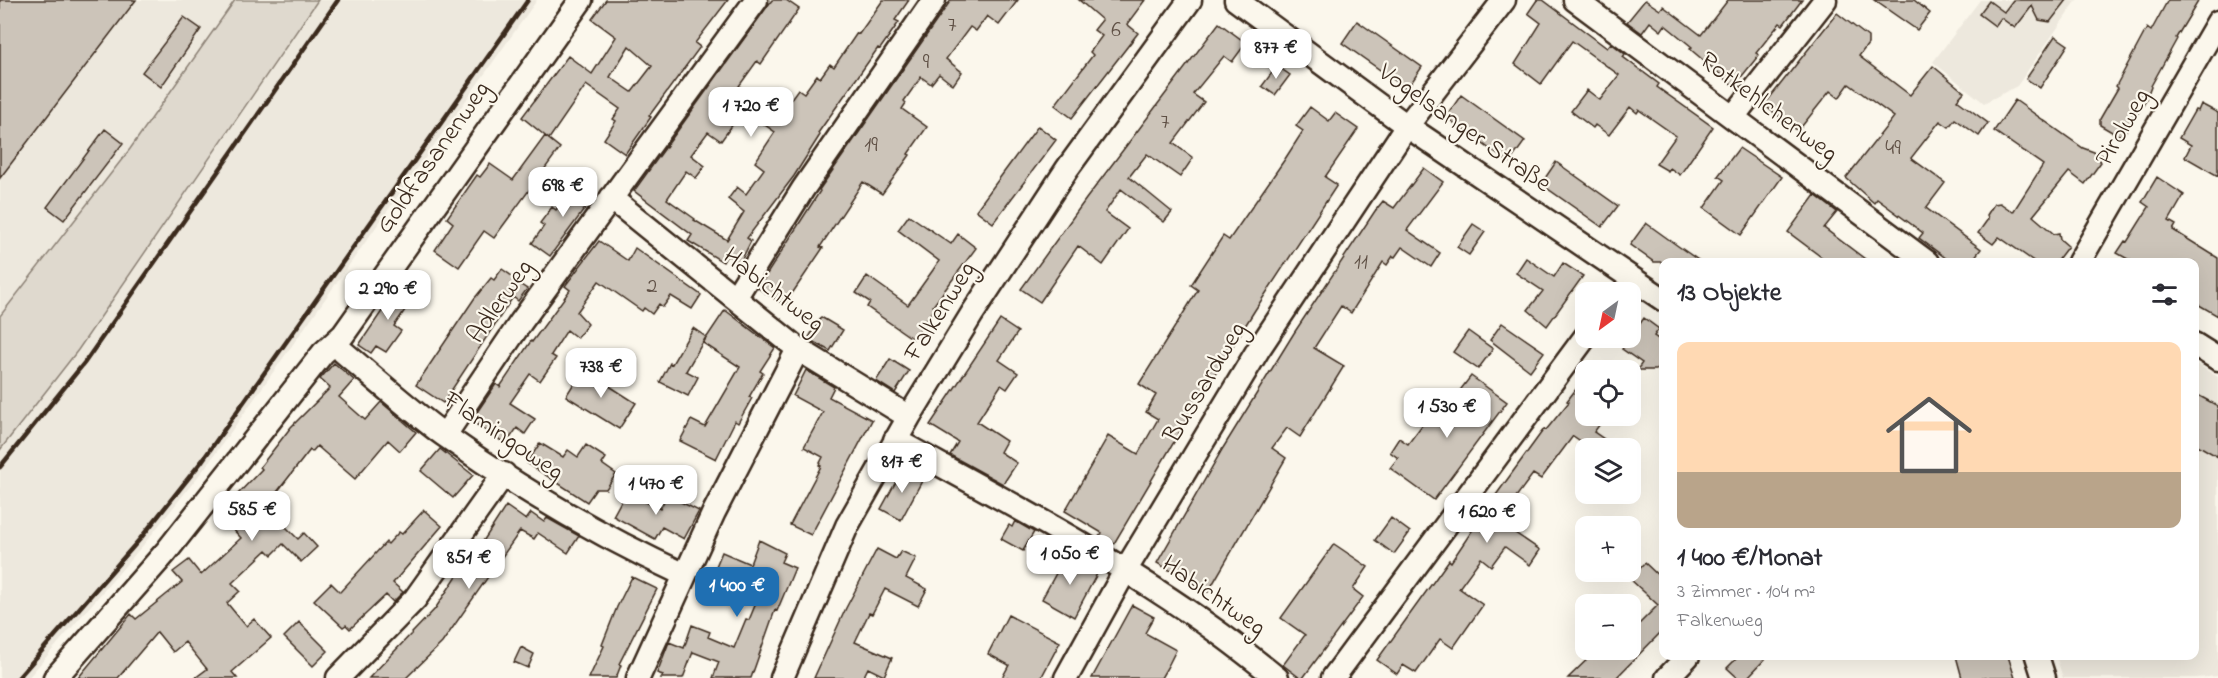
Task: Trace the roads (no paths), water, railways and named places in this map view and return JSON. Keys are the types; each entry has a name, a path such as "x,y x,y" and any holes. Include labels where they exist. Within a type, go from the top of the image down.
{"street":[{"name":"Goldfasanenweg","path":"55,678 166,552 323,353 334,345 581,0"},
{"name":"Adlerweg","path":"445,435 610,198 756,0"},
{"path":"735,298 803,189 934,0"},
{"name":"Falkenweg","path":"782,678 847,526 895,440 972,314 1067,169 1190,0"},
{"name":"Vogelsanger Straße","path":"1236,0 1620,282"},
{"name":"Bussardweg","path":"1066,678 1125,571 1258,350 1407,126 1504,0"},
{"name":"Rotkehlchenweg","path":"1575,0 1922,258"},
{"path":"1733,117 1824,0"},
{"name":"Pirolweg","path":"2081,258 2215,33"},
{"name":"Habichtweg","path":"610,198 798,349 909,417"},
{"name":"Vogelsanger Straße","path":"1641,291 1659,298"},
{"name":"Flamingoweg","path":"334,345 445,435 504,474 602,535 685,575"},
{"path":"2199,347 2218,359"},
{"path":"1333,678 1577,348"},
{"path":"638,678 714,512 798,349"},
{"name":"Habichtweg","path":"895,440 1009,502 1125,571 1217,631 1277,678"},
{"path":"338,678 415,599 504,474"},
{"path":"1667,678 1684,660"},
{"path":"2038,660 2044,678"}],"railway":[{"path":"0,467 85,362 338,0"},
{"path":"18,678 140,539 202,461 528,0"}]}
